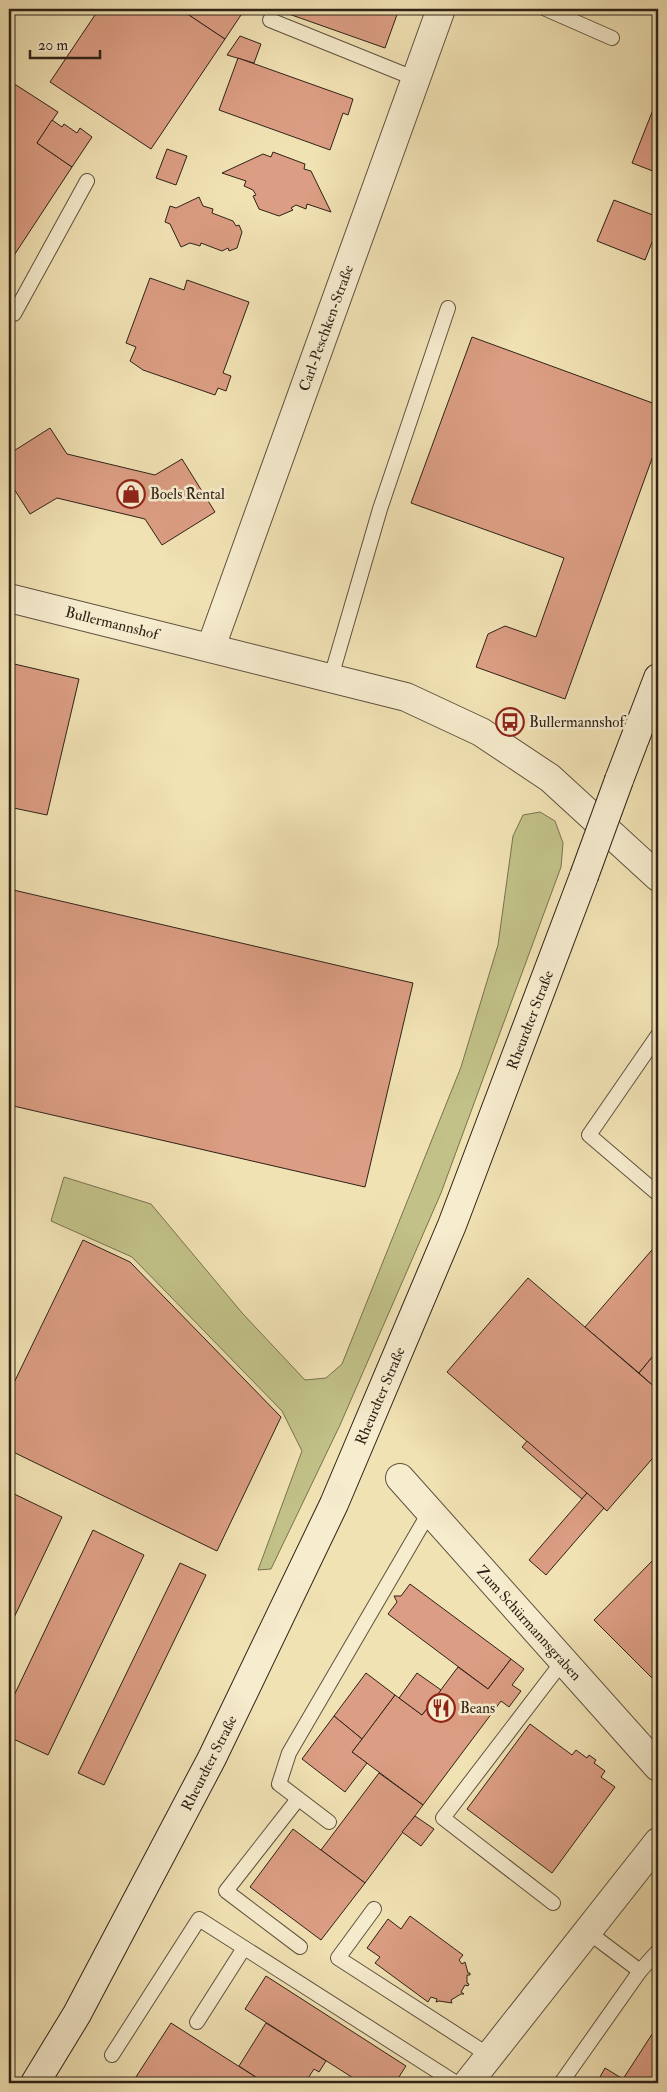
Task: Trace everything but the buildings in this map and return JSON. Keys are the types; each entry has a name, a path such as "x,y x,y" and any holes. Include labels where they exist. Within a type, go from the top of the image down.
{"street":[{"name":"Carl-Peschken-Straße","path":"211,647 441,9"},
{"name":"Bullermannshof","path":"9,598 406,697 481,732 550,778 658,877"},
{"name":"Rheurdter Straße","path":"35,2083 77,2014 212,1758 334,1504 452,1226 658,678"},
{"name":"Zum Schürmannsgraben","path":"400,1478 658,1768"},
{"path":"468,2083 658,1842"}],"lane":[{"path":"546,9 612,38"},
{"path":"270,20 416,79"},
{"path":"9,312 14,314 87,181"},
{"path":"331,677 380,509 448,308"},
{"path":"658,1035 589,1135 658,1194"},
{"path":"329,1822 278,1784 289,1753 430,1511"},
{"path":"553,1903 443,1818 563,1661"},
{"path":"298,1799 226,1891 300,1947"},
{"path":"374,1909 338,1958 490,2056"},
{"path":"112,2055 198,1918 456,2083"},
{"path":"588,1932 640,1971"},
{"path":"197,2022 244,1948"},
{"path":"561,2083 640,1971 658,1951"}],"green space":[{"path":"540,812 555,821 563,843 561,867 441,1193 340,1425 271,1569 258,1570 302,1451 282,1411 132,1257 51,1221 64,1177 151,1204 243,1314 305,1380 326,1378 342,1364 461,1067 498,945 513,836 523,815"}],"place":[{"name":"Boels Rental","path":"131,494"},
{"name":"Bullermannshof","path":"510,722"},
{"name":"Beans","path":"441,1708"}]}
